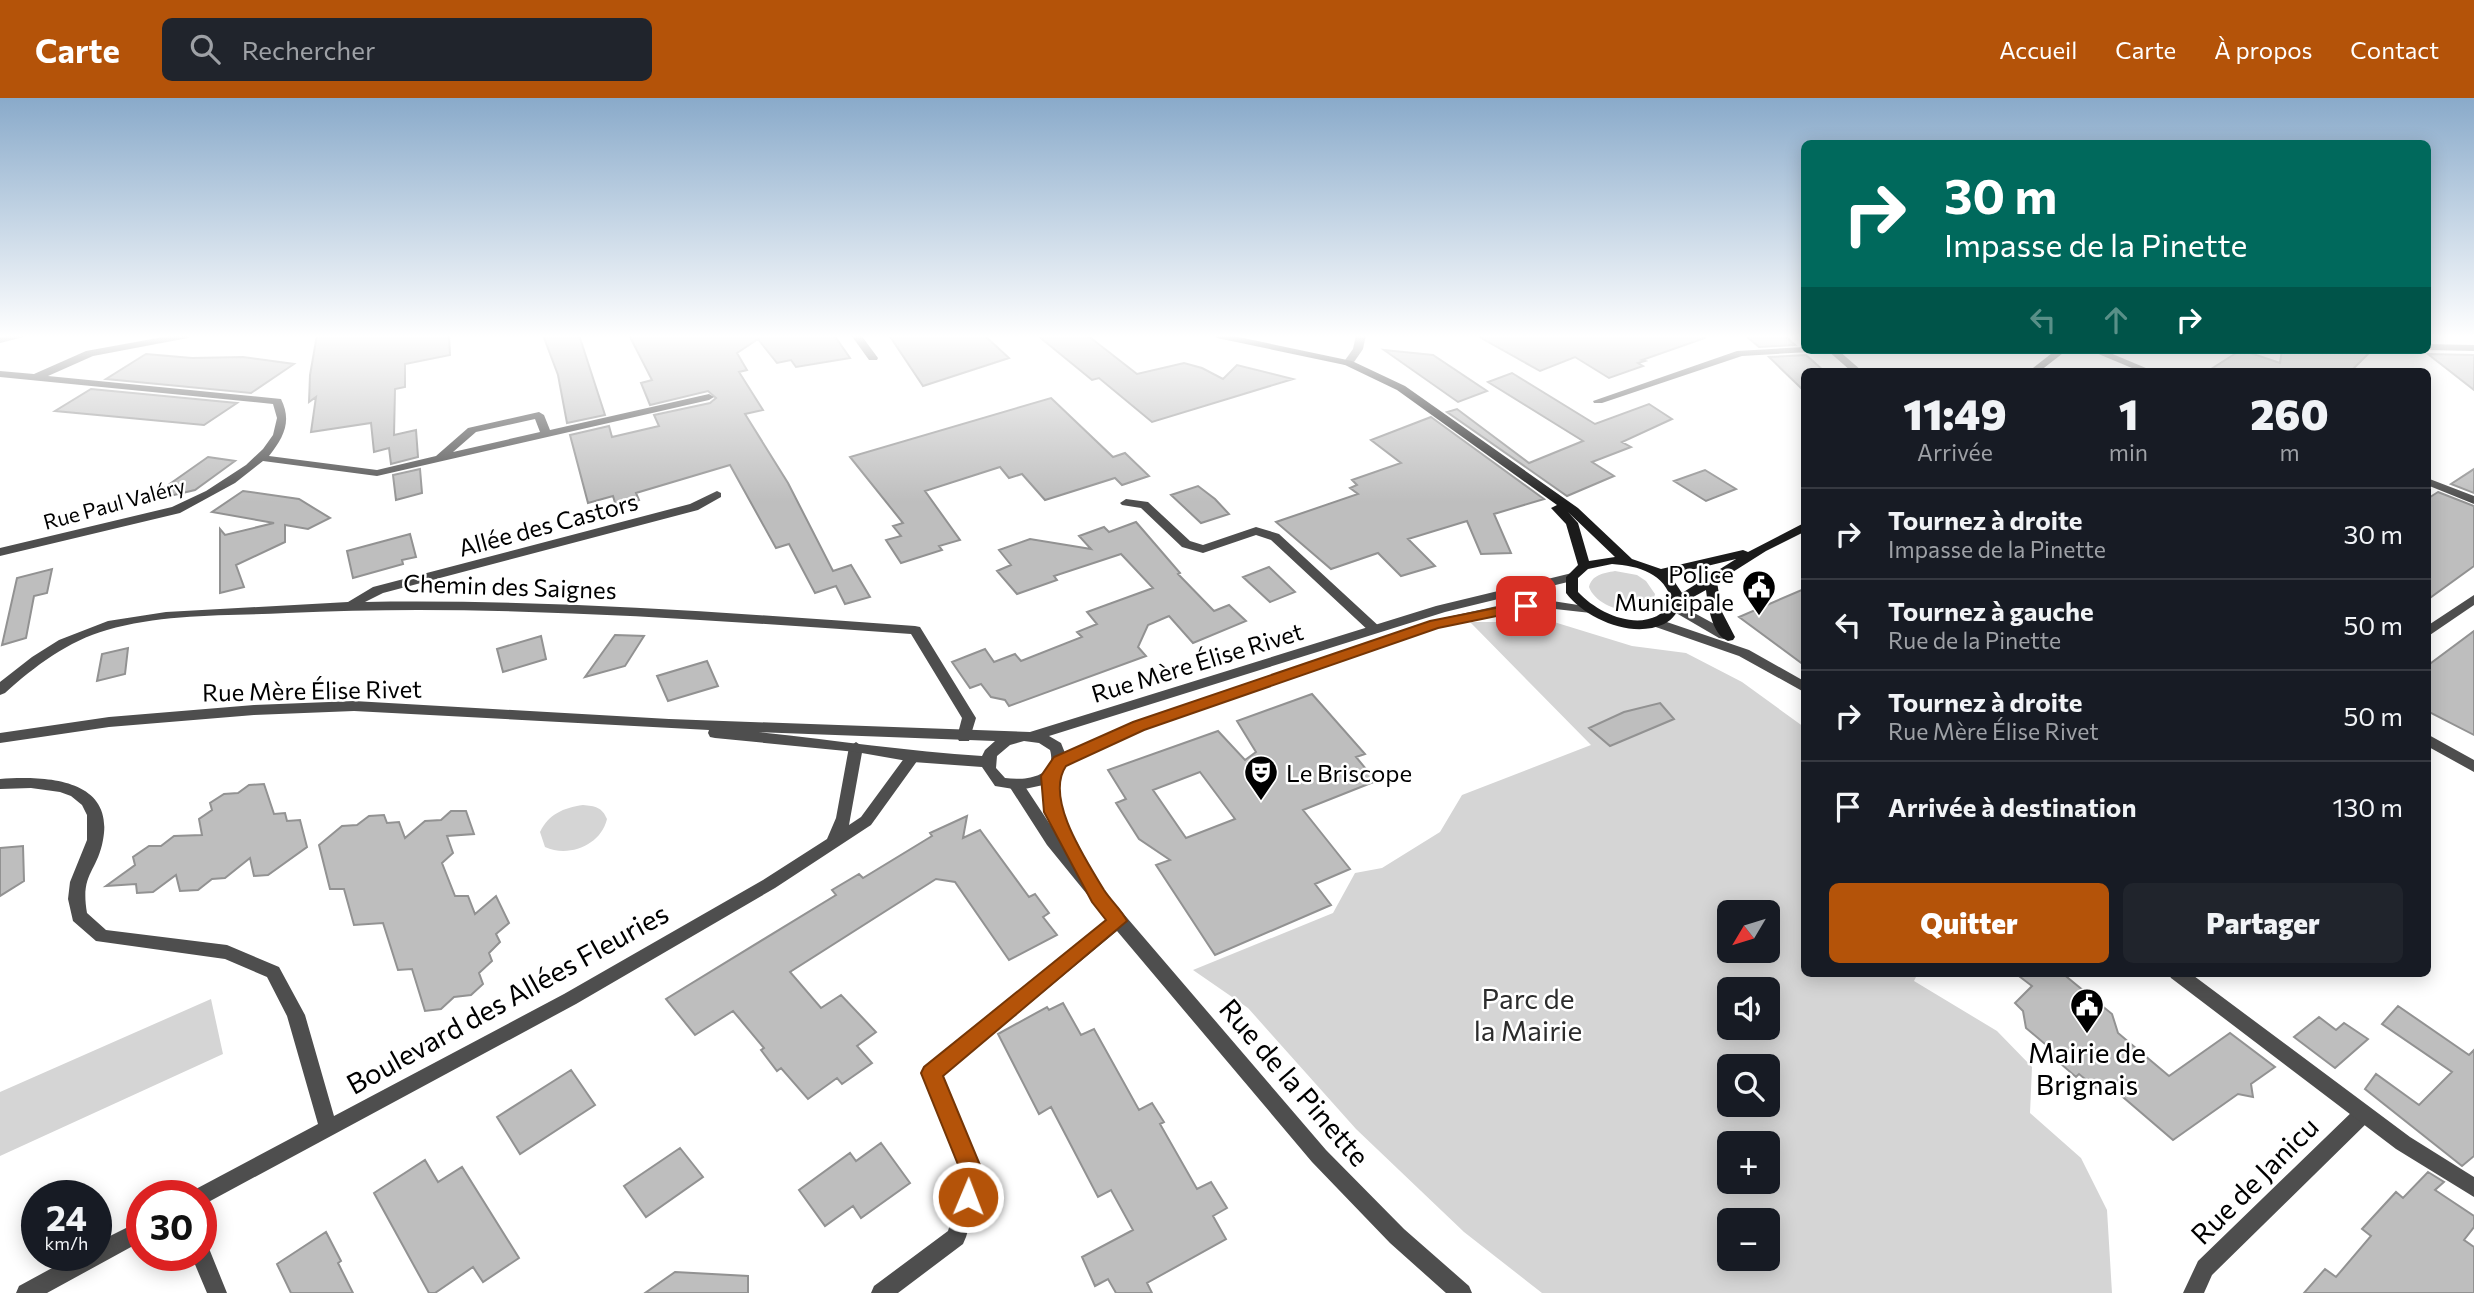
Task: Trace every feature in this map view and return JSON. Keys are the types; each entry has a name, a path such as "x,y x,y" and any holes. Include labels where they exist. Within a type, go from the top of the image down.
{"main road":[{"path":"1406,391 1574,511 1627,561"},
{"path":"1537,487 1572,523 1584,565"},
{"path":"1677,605 1677,592 1671,582 1660,573 1627,561 1604,560 1584,565 1572,577 1572,593 1586,610 1620,623 1656,622 1762,548 1801,528"},
{"path":"1660,573 1716,562 1762,548"},
{"path":"1712,582 1715,612 1728,638"}],"street":[{"name":"Rue Paul Valéry","path":"0,552 176,510 200,499 262,457 272,449 281,431 283,410 277,401 174,391"},
{"path":"1598,401 1628,391"},
{"path":"262,457 377,473 709,397"},
{"path":"438,459 472,430 539,415 546,435"},
{"path":"2431,483 2474,500"},
{"name":"Allée des Castors","path":"350,604 379,590 694,507 718,495"},
{"path":"1126,503 1144,505 1186,544 1203,548 1256,531 1275,537 1375,629"},
{"name":"Rue Mère Élise Rivet","path":"1032,736 1258,668 1375,629 1572,577"},
{"path":"2431,631 2474,599"},
{"name":"Chemin des Saignes","path":"0,690 36,659 72,638 106,626 142,619 350,604 471,604 915,630 969,718 964,737"},
{"name":"Rue Mère Élise Rivet","path":"1060,761 1139,726 1435,624 1546,604 1586,610"},
{"path":"1677,605 1728,638 1779,666 1801,684"},
{"path":"1656,622 1744,653 1801,685"},
{"name":"Rue Mère Élise Rivet","path":"0,738 122,721 254,710 354,706 668,724 1016,737"},
{"name":"Rue Mère Élise Rivet","path":"668,724 738,737 856,747 913,757 988,762"},
{"path":"834,840 844,818 856,747 881,740 922,743 946,736"},
{"path":"1032,736 1050,742 1059,754 1060,761 1050,776 1040,782 1017,786 992,776 988,762 996,747 1016,737 1032,736"},
{"path":"2431,741 2474,767"},
{"name":"Boulevard des Allées Fleuries","path":"217,1188 328,1126 570,999 769,884 866,821 913,757"},
{"name":"Rue de la Pinette","path":"1050,776 1053,812 1098,897"},
{"path":"0,784 33,783 72,787 90,806 97,833 76,890 79,916 102,936 227,952 273,972 296,1014 328,1126"},
{"name":"Rue de la Pinette","path":"1017,786 1053,841 1098,897 1319,1156 1397,1236 1462,1293"},
{"path":"881,1293 956,1237 974,1177 932,1073 1118,921"},
{"path":"2187,977 2363,1114 2474,1188"},
{"name":"Rue de Janicu","path":"2193,1293 2205,1268 2363,1114"},
{"path":"26,1293 67,1271"},
{"path":"208,1271 217,1293"}],"green space":[{"path":"1615,571 1637,575 1646,581 1655,594 1651,603 1644,609 1623,610 1602,602 1594,595 1589,587 1595,577"},
{"name":"Parc de la Mairie","path":"1470,622 1554,622 1632,646 1686,653 1742,682 1801,725 1801,977 1916,977 1914,981 1997,1031 2032,1067 2030,1113 2081,1158 2107,1210 2112,1293 1542,1293 1464,1232 1356,1129 1248,1008 1193,970 1333,913 1355,873 1382,868 1440,832 1462,795 1591,745"},
{"path":"583,805 598,808 607,819 598,836 574,850 545,847 540,832 552,816"},
{"path":"211,999 223,1054 0,1156 0,1092"}],"building":[{"path":"88,391 237,403 204,425 55,411"},
{"path":"309,391 395,391 394,435 416,430 418,457 391,464 389,448 374,452 371,423 311,432 316,397 309,402"},
{"path":"561,391 597,391 605,415 567,423"},
{"path":"644,391 751,391 763,410 745,414 788,483 833,571 851,565 870,597 845,604 836,586 815,593 789,544 776,548 730,465 636,493 639,500 616,506 613,496 588,503 570,435 609,426 612,437 659,426 654,415 710,403 716,398 708,391 650,405"},
{"path":"1114,391 1254,391 1152,422"},
{"path":"1442,391 1487,391 1458,402"},
{"path":"1502,391 1541,391 1595,424 1649,404 1672,419 1622,442 1631,447 1592,462 1614,476 1567,496 1447,412 1457,409 1529,463 1583,441"},
{"path":"1051,398 1113,457 1125,453 1149,476 1122,485 1115,478 1045,500 1022,474 1009,478 1000,467 925,491 960,540 939,546 942,550 901,563 886,540 901,536 893,526 903,523 850,457"},
{"path":"1431,417 1544,499 1494,514 1511,553 1481,554 1467,521 1408,539 1435,566 1401,576 1378,553 1331,569 1276,522 1358,494 1350,488 1357,485 1352,480 1401,463 1371,440"},
{"path":"208,457 235,461 195,490 144,502"},
{"path":"420,469 422,493 396,500 393,475"},
{"path":"2474,469 2474,493 2451,484"},
{"path":"1705,470 1736,489 1706,501 1674,481"},
{"path":"1198,486 1229,514 1201,523 1171,495"},
{"path":"243,491 299,499 330,518 308,529 285,525 285,542 236,565 244,587 220,593 220,529 225,535 274,523 212,512"},
{"path":"2438,492 2474,506 2474,566 2431,597 2431,496"},
{"path":"1136,522 1180,573 1178,574 1214,611 1229,605 1246,621 1193,643 1169,616 1148,625 1138,647 1146,656 1009,706 1005,700 991,697 981,684 970,688 952,662 985,649 994,662 1015,654 1021,661 1082,637 1077,632 1097,624 1087,612 1153,588 1121,554 1054,576 1057,580 1017,594 997,571 1011,565 999,550 1030,539 1091,549 1079,536 1104,527 1109,532"},
{"path":"410,534 416,557 402,560 403,564 353,578 347,551"},
{"path":"1269,567 1295,592 1270,602 1243,577"},
{"path":"52,569 47,593 34,596 26,638 2,645 17,578"},
{"path":"1801,590 1801,663 1739,617"},
{"path":"2474,631 2474,735 2431,713 2431,663"},
{"path":"615,635 644,636 625,666 585,677"},
{"path":"541,636 546,659 503,672 497,649"},
{"path":"128,648 125,674 97,681 102,654"},
{"path":"707,661 718,686 668,701 657,676"},
{"path":"1312,694 1365,754 1356,757 1376,781 1303,810 1350,869 1315,884 1331,905 1215,955 1156,865 1170,860 1139,839 1116,803 1126,799 1108,770 1218,731 1245,760 1256,752 1237,721","holes":["1200,772 1235,819 1186,838 1153,790"]},
{"path":"1660,703 1674,719 1610,746 1589,728 1624,712"},
{"path":"264,784 274,814 285,813 287,821 300,820 307,847 268,875 254,876 250,858 225,878 212,879 198,890 180,891 176,875 153,892 137,893 136,884 106,886 135,865 133,857 149,846 161,846 174,836 202,835 199,819 212,810 210,803 224,794 238,793 249,785"},
{"path":"451,811 466,811 474,834 447,836 453,853 442,863 455,896 468,896 475,914 496,896 509,923 496,934 500,942 489,953 492,961 479,973 483,984 471,995 454,997 441,1009 425,1011 412,969 398,970 383,923 354,925 344,889 330,889 319,845 342,826 357,825 369,816 384,815 387,823 399,822 405,838 425,821 441,820"},
{"path":"967,816 963,838 980,830 1029,897 1035,894 1049,913 1043,917 1057,935 1009,960 955,882 936,879 790,972 821,1008 841,995 876,1032 857,1046 872,1063 842,1084 837,1078 808,1099 781,1068 777,1071 761,1050 764,1048 733,1011 695,1035 666,999 836,895 832,890 859,874 863,878 932,836 930,833"},
{"path":"23,846 24,881 0,896 0,848"},
{"path":"2020,977 2067,977 2112,1014 2118,1033 2169,1076 2230,1033 2275,1067 2251,1084 2253,1097 2238,1094 2173,1140 2117,1092 2096,1088 2079,1074 2076,1077 2054,1058 2051,1049 2026,1028 2023,1011 2015,1003 2032,986"},
{"path":"1063,1003 1081,1035 1094,1029 1139,1110 1152,1103 1164,1122 1160,1124 1197,1189 1211,1182 1227,1208 1213,1216 1226,1239 1147,1283 1152,1293 1116,1293 1108,1279 1095,1286 1082,1257 1133,1230 1111,1190 1098,1197 1051,1107 1039,1114 998,1034 1047,1007 1049,1010"},
{"path":"2398,1006 2469,1055 2474,1050 2474,1156 2462,1166 2365,1089 2376,1074 2419,1105 2452,1072 2382,1024"},
{"path":"2319,1017 2336,1030 2344,1023 2368,1039 2335,1068 2294,1037"},
{"path":"571,1070 595,1105 520,1154 497,1117"},
{"path":"881,1143 910,1183 861,1218 853,1206 825,1226 799,1190 850,1153 856,1161"},
{"path":"680,1148 703,1177 646,1217 624,1186"},
{"path":"425,1160 438,1182 462,1167 519,1258 483,1282 473,1267 435,1293 429,1293 374,1193"},
{"path":"2428,1172 2444,1182 2435,1190 2474,1216 2474,1227 2464,1240 2474,1247 2474,1293 2304,1293 2325,1269 2336,1277 2371,1236 2362,1229 2396,1192 2403,1198"},
{"path":"326,1232 353,1293 291,1293 277,1264"},
{"path":"675,1272 748,1276 748,1293 645,1293"}],"place":[{"name":"Police Municipale","path":"1759,617"},
{"name":"Le Briscope","path":"1261,802"},
{"name":"Mairie de Brignais","path":"2087,1035"}],"route":[{"path":"968,1197 974,1177 932,1073 1118,921 1098,897 1053,812 1050,776 1060,761 1139,726 1366,650 1435,624 1473,614 1526,606"}]}
